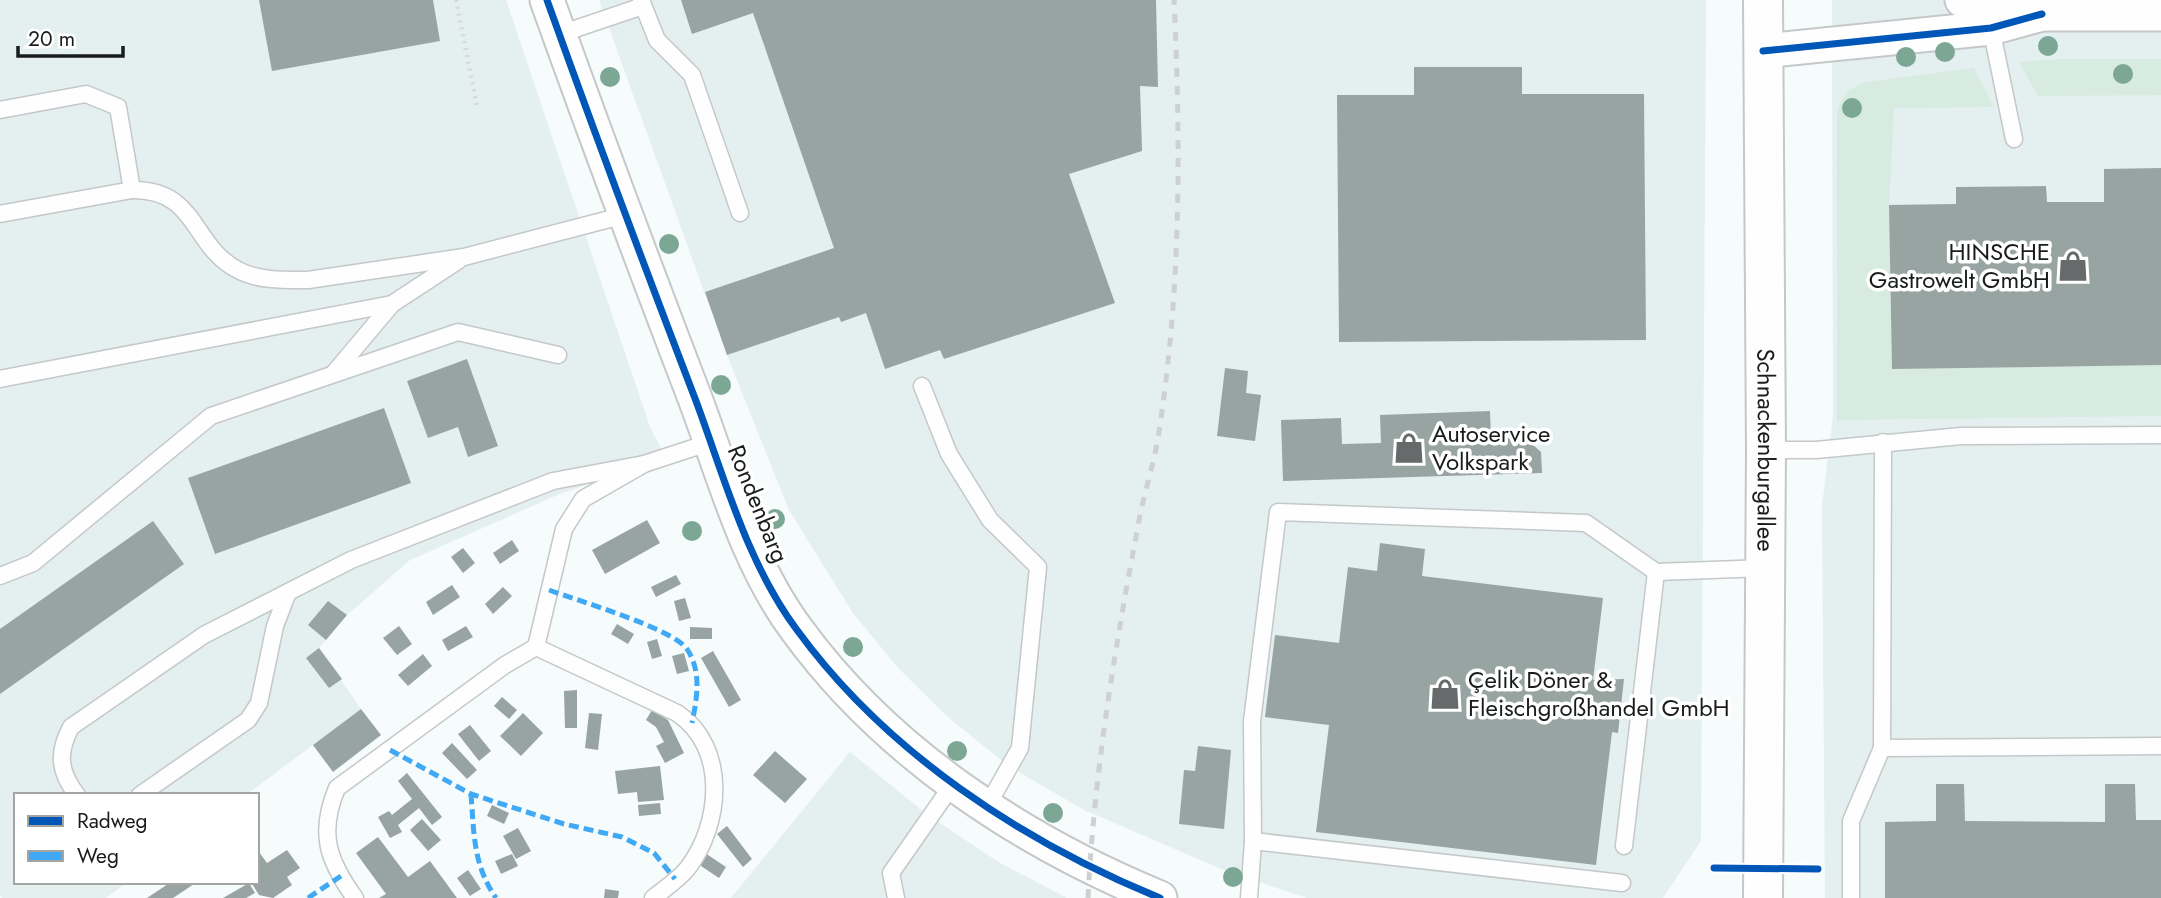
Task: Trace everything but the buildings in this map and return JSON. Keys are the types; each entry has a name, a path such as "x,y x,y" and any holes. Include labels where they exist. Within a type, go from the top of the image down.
{"main road":[{"name":"Schnackenburgallee","path":"1763,0 1766,450 1763,898"}],"street":[{"name":"Rondenbarg","path":"547,0 748,545 796,629 857,702 953,784 986,808 1090,867 1154,897"},
{"path":"1962,0 2042,14 2161,14"},
{"path":"1763,51 1991,28 2042,14"}],"lane":[{"path":"2161,0 2161,14"},
{"path":"559,34 642,3 657,40 692,75 740,213"},
{"path":"1991,28 2014,139"},
{"path":"0,110 86,94 118,107 132,190"},
{"path":"0,214 149,189 178,202 228,264 257,276 307,280 464,257 625,215"},
{"path":"334,373 392,304 464,257"},
{"path":"0,379 392,304"},
{"path":"0,576 33,563 211,416 458,332 558,355"},
{"path":"922,386 949,454 990,520 1038,567 1020,748 986,808"},
{"path":"1766,450 1816,450 1961,436 2161,435"},
{"path":"75,793 66,781 60,762 63,743 71,727 204,635 351,560 552,481 644,464 711,442"},
{"path":"1851,898 1852,821 1882,748 1883,442"},
{"path":"355,898 329,858 331,803 337,788 505,665 536,647 564,528 583,499 644,464"},
{"path":"1249,898 1252,721 1278,512 1586,523 1656,572 1765,568"},
{"path":"1624,846 1656,572"},
{"path":"143,793 248,720 260,703 275,626 288,592"},
{"path":"536,647 677,713 692,723 704,739 712,762 715,790 710,820 686,870 653,898"},
{"path":"1882,748 2161,746"},
{"path":"896,898 891,873 953,784"},
{"path":"1252,841 1622,883"}],"path":[{"path":"456,0 477,107"}],"shaded area":[{"path":"0,0 506,0 650,427 666,458 562,493 410,560 347,615 319,648 361,709 249,793 14,793 14,884 124,884 106,898 2,898"},
{"path":"599,0 1706,0 1701,841 1663,898 1307,898 1226,871 1084,810 1010,767 949,718 898,668 853,613 789,510 727,355"},
{"path":"1832,0 2161,0 2161,898 1825,898 1822,506 1833,416"},
{"path":"850,752 929,816 1000,863 1067,898 731,898"}],"green space":[{"path":"2161,59 2161,95 2038,96 2019,62"},
{"path":"1974,68 1994,107 1894,108 1889,205 1892,368 2161,365 2161,416 1837,420 1839,107 1847,93 1866,82"}],"railway":[{"path":"1088,898 1095,804 1121,618 1140,515 1158,438 1166,384 1177,220 1178,110 1174,0"}],"marked path":[{"path":"549,590 645,624 678,641 687,649 696,676 697,695 692,723"},
{"path":"390,750 471,794 564,824 622,837 654,853 675,879"},
{"path":"471,794 479,861 488,886 496,898"},
{"path":"308,898 341,876"}],"cycle path":[{"path":"547,0 739,520 779,604 832,674 914,753 960,788 1057,849 1160,898"},
{"path":"1763,51 1991,28 2042,14"},
{"path":"1714,868 1818,869"}],"place":[{"name":"HINSCHE Gastrowelt GmbH","path":"2073,266"},
{"name":"Autoservice Volkspark","path":"1409,448"},
{"name":"Çelik Döner & Fleischgroßhandel GmbH","path":"1445,694"}]}
